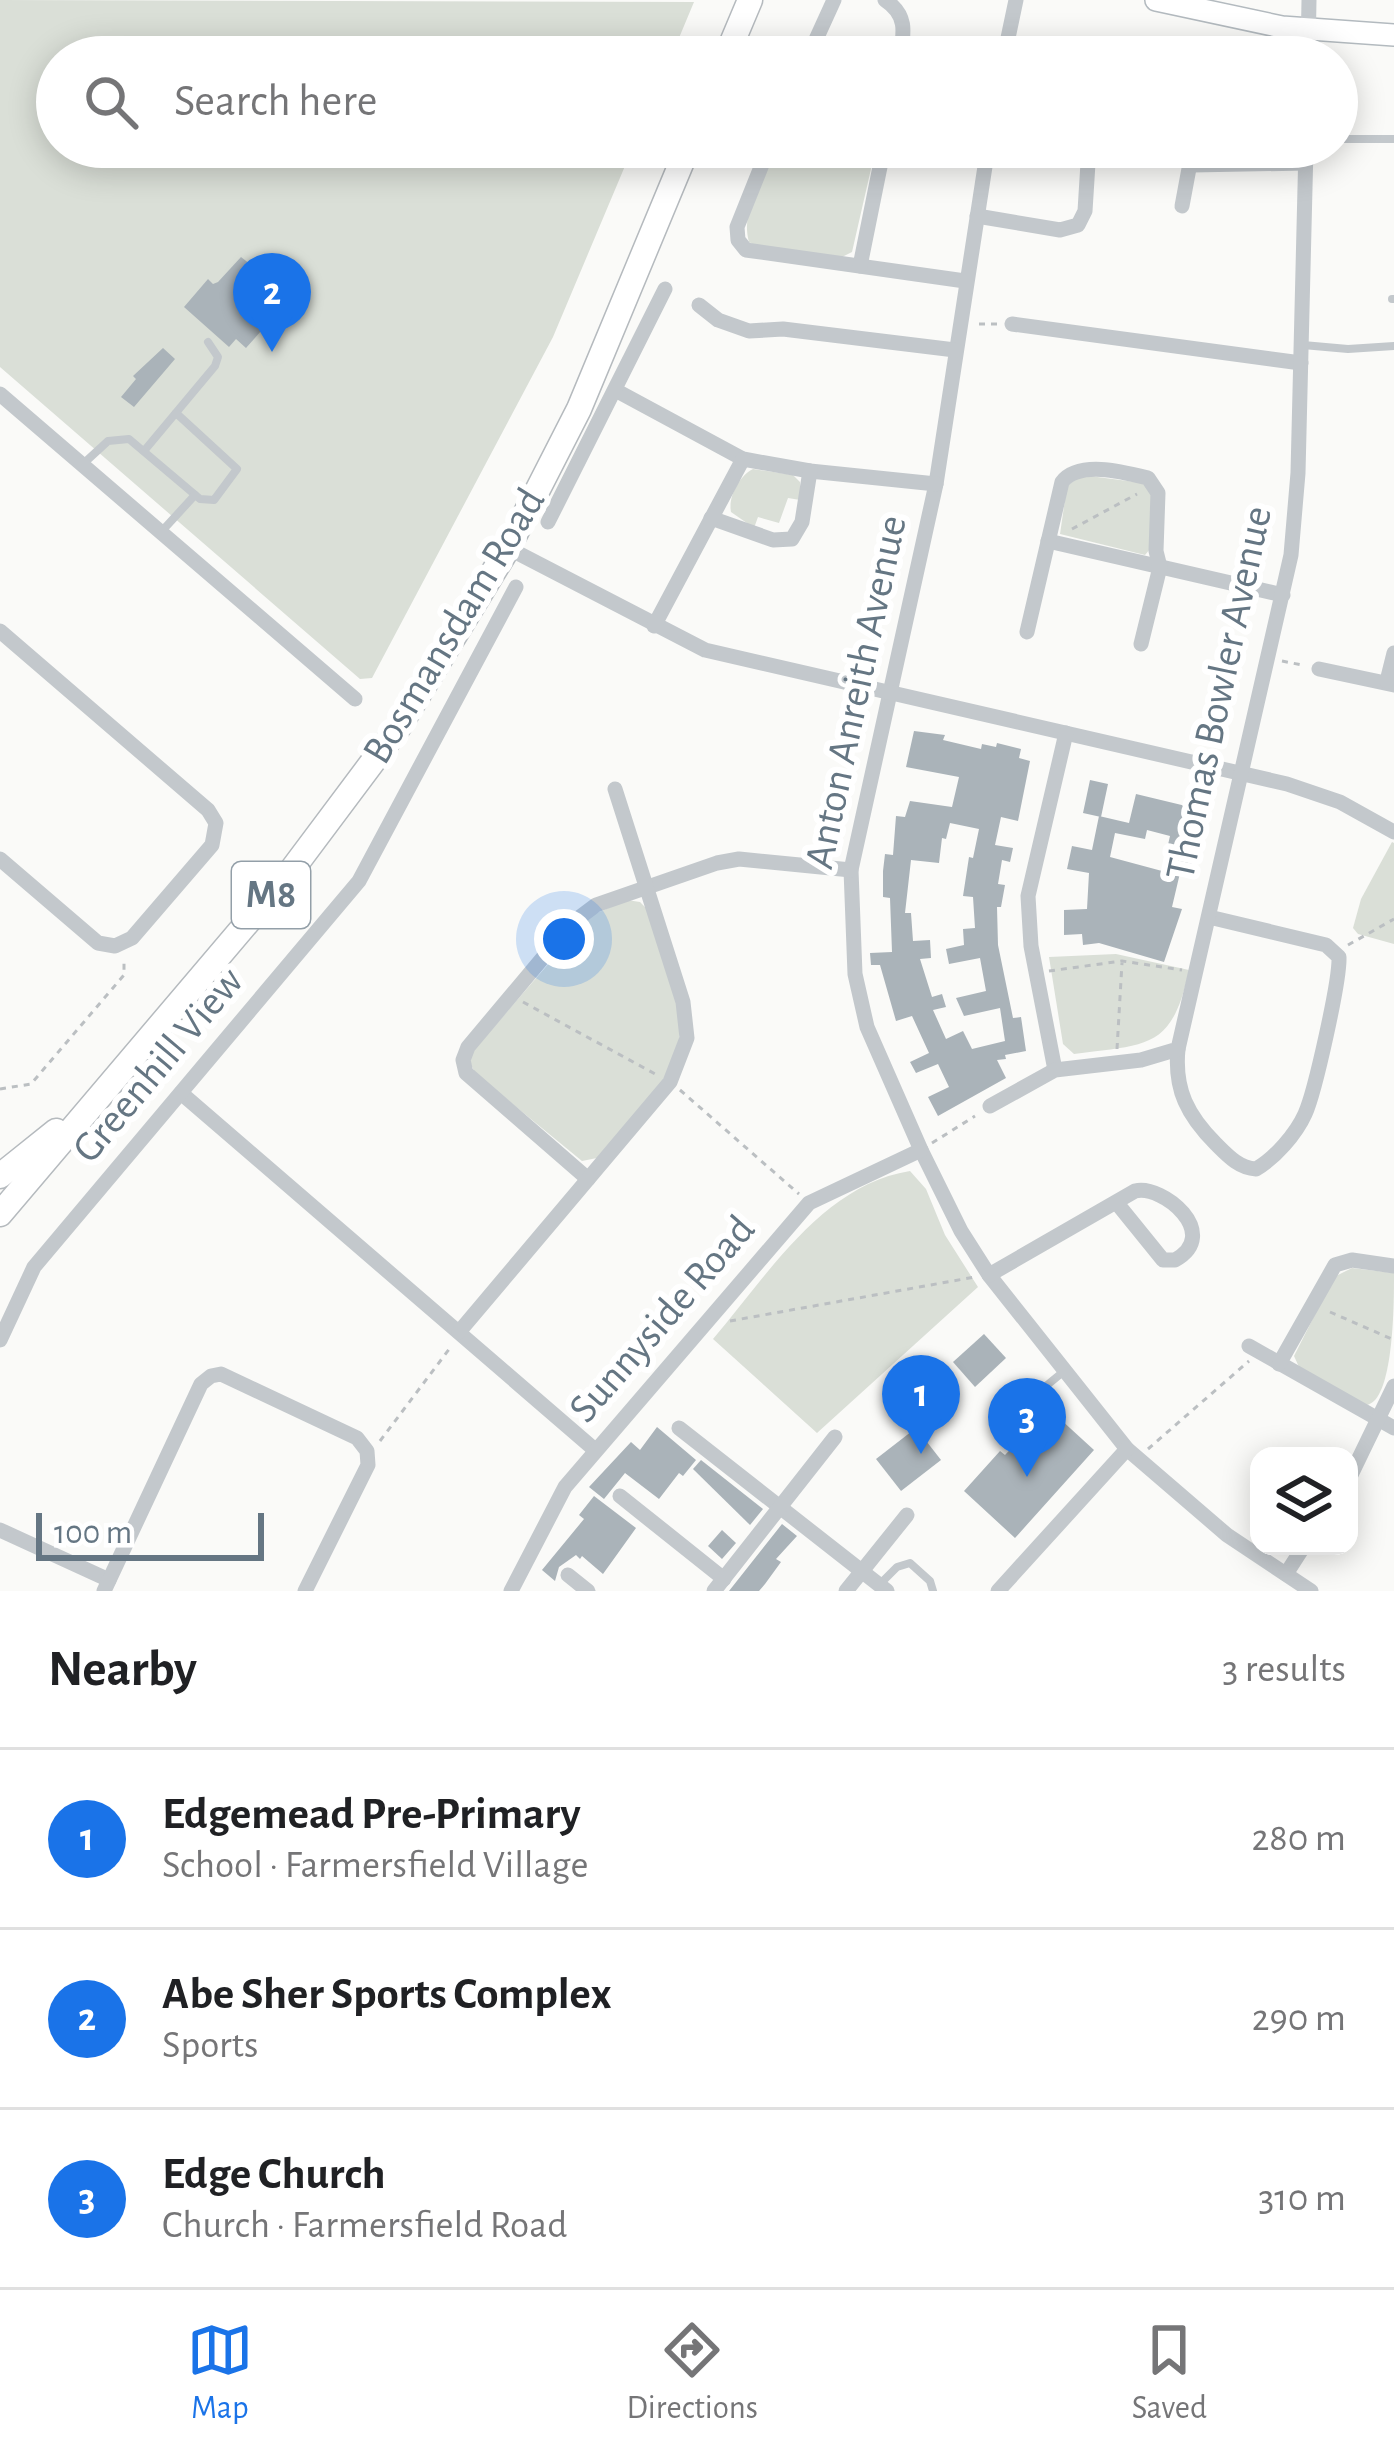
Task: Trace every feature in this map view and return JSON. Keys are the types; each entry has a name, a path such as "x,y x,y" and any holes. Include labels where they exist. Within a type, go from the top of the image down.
{"main road":[{"path":"735,36 750,0"},
{"name":"Bosmansdam Road","path":"0,1214 291,871 398,728 508,548 579,409 679,168"},
{"name":"Bosmansdam Road","path":"0,1176 137,1056"}],"street":[{"path":"818,36 835,0"},
{"path":"885,0 900,12 903,36"},
{"path":"1008,36 1016,0"},
{"path":"1156,0 1240,20 1394,35"},
{"path":"1308,36 1309,0"},
{"path":"761,168 737,227 741,245 753,254 964,281"},
{"path":"860,266 880,168"},
{"name":"Anton Anreith Avenue","path":"985,168 936,484 851,869 855,974 867,1027 961,1231 988,1275 1064,1372 1132,1454 1227,1534 1311,1591"},
{"path":"977,216 1060,230 1078,226 1087,168"},
{"path":"1182,206 1190,168"},
{"name":"Thomas Bowler Avenue","path":"1178,1049 1269,658 1295,520 1306,168"},
{"path":"548,522 665,289"},
{"path":"699,305 718,320 749,331 783,329 955,350"},
{"path":"1012,324 1301,354"},
{"path":"617,391 743,459 936,484"},
{"path":"0,394 355,699"},
{"path":"654,626 743,459"},
{"path":"1027,632 1062,482 1082,469 1136,475 1155,484 1160,567 1141,644"},
{"path":"711,518 773,540 792,539 802,522 810,471"},
{"path":"1048,541 1282,595"},
{"path":"508,548 705,650 1319,793 1394,832"},
{"name":"Greenhill View","path":"0,1340 34,1267 359,881 516,587"},
{"path":"0,632 208,810 216,823 212,844 125,943 98,943 0,859"},
{"path":"1319,668 1390,684 1394,653"},
{"path":"1055,1070 1036,973 1028,896 1066,733"},
{"path":"459,1332 670,1082 683,1055 687,1021 615,788"},
{"path":"588,1179 466,1073 468,1046 584,913 610,898 739,859 851,869"},
{"path":"990,1106 1055,1070 1178,1049 1178,1084 1197,1125 1242,1167 1261,1167 1298,1126 1311,1098 1339,969 1336,952 1326,945 1209,917"},
{"path":"182,1093 596,1450"},
{"name":"Sunnyside Road","path":"511,1591 550,1510 596,1450 809,1203 921,1150"},
{"path":"988,1275 1116,1202 1140,1189 1149,1189 1188,1219 1194,1238 1191,1247 1180,1258 1163,1260 1116,1202"},
{"path":"1279,1364 1329,1271 1343,1261 1394,1266"},
{"path":"1254,1349 1386,1424"},
{"path":"0,1530 106,1586 201,1384 211,1376 226,1375 357,1438 368,1456 368,1465 305,1591"},
{"path":"1358,1466 1386,1424 1394,1386"},
{"path":"679,1428 883,1588"},
{"path":"620,1496 719,1585 835,1436"},
{"path":"998,1591 1132,1454"},
{"path":"846,1591 907,1515"},
{"path":"1286,1574 1298,1555"},
{"path":"568,1575 588,1591"}],"lane":[{"path":"1358,139 1394,140"},
{"path":"144,451 217,363 208,342"},
{"path":"1301,354 1394,346"},
{"path":"82,465 115,438 129,440 204,502 214,500 237,469 176,413"},
{"path":"161,532 195,495"},
{"path":"1012,1414 1064,1372"},
{"path":"883,1588 897,1567 910,1563 930,1580 933,1591"}],"path":[{"path":"959,324 1012,324"},
{"path":"1048,541 1155,484"},
{"path":"1269,658 1319,668"},
{"path":"1336,952 1394,919"},
{"path":"0,1089 32,1084 124,975 125,943"},
{"path":"1117,1063 1122,961"},
{"path":"1036,973 1122,961 1196,972"},
{"path":"511,996 670,1082 809,1203"},
{"path":"921,1150 990,1106"},
{"path":"704,1326 988,1275"},
{"path":"1313,1304 1394,1340"},
{"path":"368,1456 459,1332"},
{"path":"1132,1454 1254,1349"}],"shaded area":[{"path":"0,0 694,2 680,36 36,36 36,168 624,168 553,337 372,678 360,679 0,367"},
{"path":"765,168 871,168 852,252 842,257 759,248 749,242 748,218"},
{"path":"753,469 793,475 800,482 800,500 788,498 779,523 758,517 754,528 731,512 736,487"},
{"path":"1082,475 1143,483 1152,492 1150,549 1145,555 1060,534 1067,486"},
{"path":"1392,842 1394,944 1358,934 1353,928 1361,899"},
{"path":"627,900 647,909 668,967 679,1012 678,1045 650,1098 597,1158 582,1161 475,1073 470,1062 473,1051 590,916"},
{"path":"1116,954 1189,970 1182,996 1165,1029 1153,1038 1074,1054 1063,1044 1049,957"},
{"path":"910,1171 926,1189 945,1235 978,1287 817,1433 713,1339 823,1214 878,1180"},
{"path":"1352,1268 1394,1273 1387,1370 1375,1400 1366,1405 1299,1367 1294,1356 1334,1277"}],"building":[{"path":"241,257 269,279 247,306 268,323 246,348 236,339 229,347 184,307 208,279 218,282"},
{"path":"163,348 175,359 134,407 121,397 136,379 133,376"},
{"path":"914,731 945,735 943,740 981,749 982,744 996,747 997,743 1021,749 1019,758 1030,761 1018,821 1001,817 995,845 1013,848 1010,862 1002,860 998,884 1005,885 1001,907 997,907 998,945 1013,1018 1021,1017 1026,1051 997,1060 1006,1078 938,1116 928,1097 949,1087 938,1064 916,1073 910,1062 929,1053 912,1016 896,1021 880,965 871,965 870,953 892,952 890,898 883,897 883,871 885,854 893,855 896,816 905,817 910,801 952,807 959,777 906,767","holes":["950,823 979,829 963,896 973,897 975,928 963,929 964,945 946,949 949,964 980,958 986,991 956,998 964,1016 1000,1008 1005,1041 972,1049 963,1031 946,1039 933,1010 946,1007 942,994 932,997 920,959 931,958 930,940 913,941 911,913 905,913 911,860 939,863 942,838 946,839"]},
{"path":"1090,780 1108,784 1101,817 1083,813"},
{"path":"1136,794 1190,807 1193,794 1208,797 1189,875 1180,873 1172,907 1182,909 1164,962 1099,943 1083,945 1082,934 1064,935 1064,910 1087,909 1089,873 1067,869 1072,846 1092,850 1099,816 1129,823","holes":["1147,830 1170,836 1162,871 1110,857 1115,833 1145,839"]},
{"path":"984,1334 1006,1358 975,1387 953,1362"},
{"path":"1042,1416 1052,1425 1059,1418 1094,1450 1015,1538 964,1491 1000,1451 1005,1455"},
{"path":"657,1427 696,1460 659,1499 625,1473 604,1499 589,1487 631,1442 640,1450"},
{"path":"916,1428 941,1460 901,1491 876,1459"},
{"path":"701,1460 763,1509 750,1525 693,1469"},
{"path":"594,1496 636,1528 603,1574 576,1555 559,1567 555,1581 542,1570 584,1519 579,1515"},
{"path":"782,1524 797,1536 776,1559 781,1562 765,1584 759,1591 729,1591"},
{"path":"722,1530 736,1543 722,1559 708,1546"}],"place":[{"name":"Abe Sher Sports Complex","path":"272,352"},
{"name":"Edgemead Pre-Primary","path":"921,1454"},
{"name":"Edge Church","path":"1027,1477"}]}
